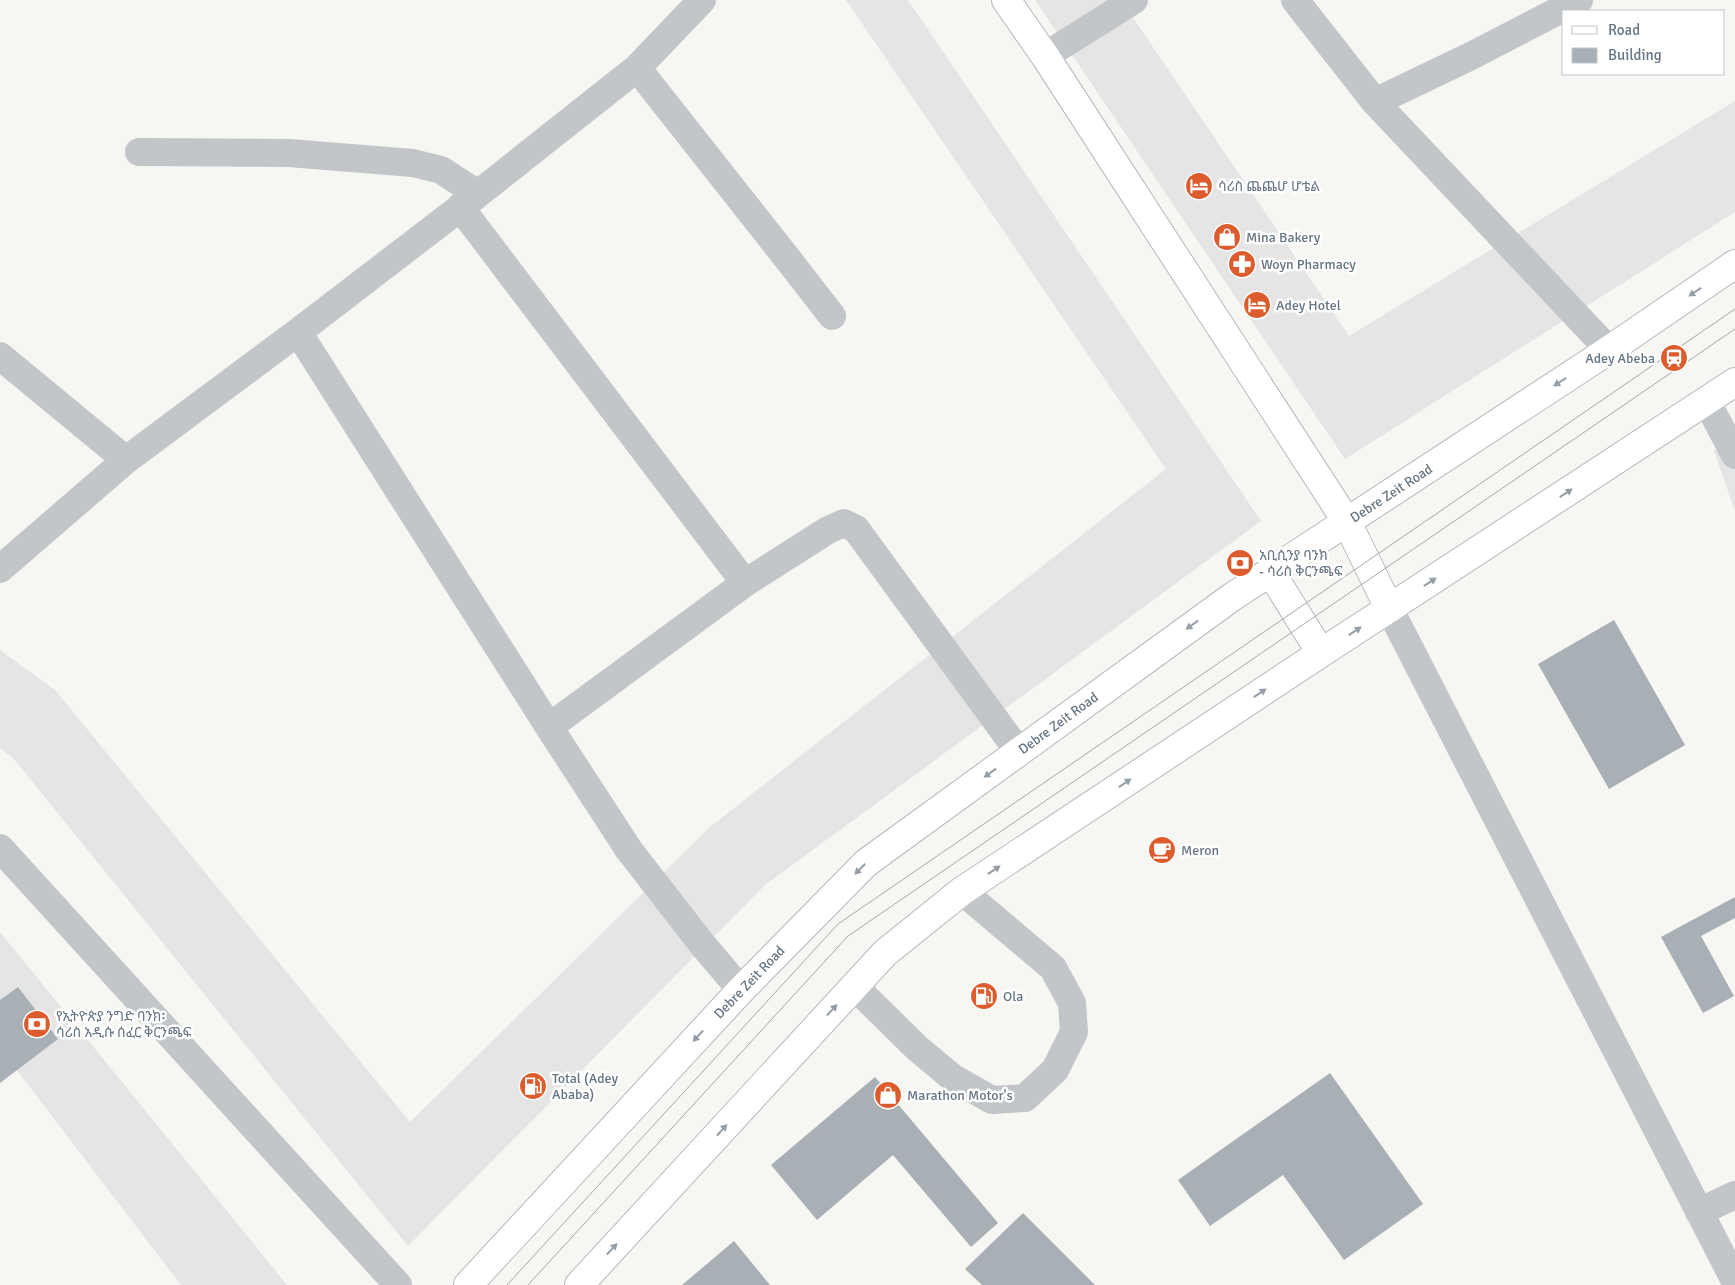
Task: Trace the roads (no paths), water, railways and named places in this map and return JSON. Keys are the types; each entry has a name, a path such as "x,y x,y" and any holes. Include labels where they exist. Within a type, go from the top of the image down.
{"main road":[{"path":"1006,0 1045,56 1347,522 1389,608"},
{"name":"Debre Zeit Road","path":"468,1285 741,990 866,863 1188,628 1270,571 1609,350 1735,264"},
{"path":"579,1285 885,953 962,890 1735,382"},
{"path":"1270,571 1321,653"}],"street":[{"path":"0,569 126,460 469,201 637,68 702,0"},
{"path":"1045,56 1134,0"},
{"path":"1295,0 1375,102 1609,350"},
{"path":"1375,102 1471,56 1579,0"},
{"path":"637,68 832,316"},
{"path":"139,152 289,153 413,163 441,170 469,201 745,584"},
{"path":"298,332 629,850 702,944 741,990"},
{"path":"0,356 126,460"},
{"path":"1707,402 1735,455"},
{"path":"549,727 745,584 828,530 844,523 856,529 1019,752"},
{"path":"1389,608 1735,1281"},
{"path":"0,848 398,1285"},
{"path":"854,986 917,1048 953,1078 992,1100 1025,1098 1055,1070 1074,1032 1072,1003 1053,968 962,890"},
{"path":"1699,1212 1735,1195"}],"tram line":[{"path":"507,1285 838,924 1735,309"},
{"path":"528,1285 848,936 1735,329"}],"place":[{"name":"ሳሪስ ጨጨሆ ሆቴል","path":"1199,186"},
{"name":"Mina Bakery","path":"1227,237"},
{"name":"Woyn Pharmacy","path":"1242,264"},
{"name":"Adey Hotel","path":"1257,305"},
{"name":"Adey Abeba","path":"1674,358"},
{"name":"አቢሲንያ ባንክ - ሳሪስ ቅርንጫፍ","path":"1240,563"},
{"name":"Meron","path":"1162,850"},
{"name":"Ola","path":"984,996"},
{"name":"የኢትዮጵያ ንግድ ባንክ፡ ሳሪስ አዲሱ ሰፈር ቅርንጫፍ","path":"37,1024"},
{"name":"Total (Adey Ababa)","path":"533,1086"},
{"name":"Marathon Motor's","path":"888,1095"}]}
